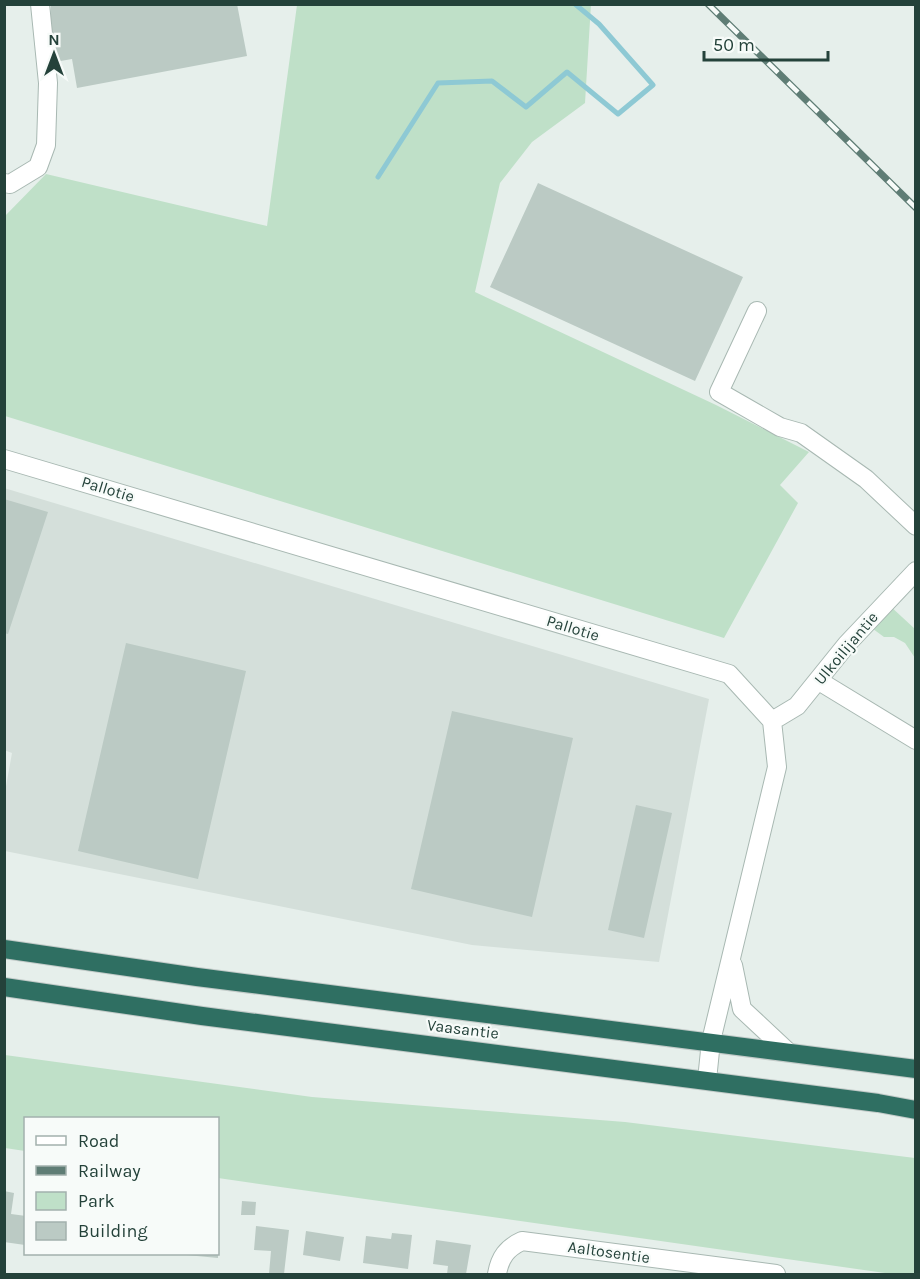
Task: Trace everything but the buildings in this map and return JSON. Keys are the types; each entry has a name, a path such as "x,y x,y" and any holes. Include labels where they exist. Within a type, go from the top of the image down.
{"highway":[{"name":"Vaasantie","path":"4,949 197,977 711,1041 915,1069"},
{"name":"Vaasantie","path":"4,987 202,1016 707,1080 915,1110"}],"street":[{"path":"4,183 10,184 38,167 46,145 48,83 40,4"},
{"path":"757,311 719,392 780,427 801,433 866,479 915,526"},
{"name":"Pallotie","path":"4,459 729,674 772,721"},
{"name":"Ulkoilijantie","path":"772,721 797,706 854,637 915,571"},
{"path":"819,681 915,740"},
{"path":"707,1080 711,1041 777,767 772,721"},
{"path":"732,958 742,1009 787,1051"},
{"name":"Aaltosentie","path":"497,1275 499,1263 509,1247 522,1241 776,1275"}],"shaded area":[{"path":"4,488 709,699 659,962 472,945 5,851 5,792 12,753 4,750"}],"green space":[{"path":"591,4 585,103 532,142 500,183 475,292 716,405 809,452 780,485 798,503 724,638 5,416 5,216 46,174 267,226 297,5"},
{"path":"889,605 915,629 915,658 905,643 894,637 884,637 869,626"},
{"path":"5,1055 312,1097 625,1122 915,1158 915,1274 892,1274 219,1178 219,1117 24,1117 24,1151 5,1148"}],"waterway":[{"path":"378,177 438,83 492,81 526,107 567,72 618,114 653,85 599,24 575,4"}],"railway":[{"path":"708,4 916,208"}]}
